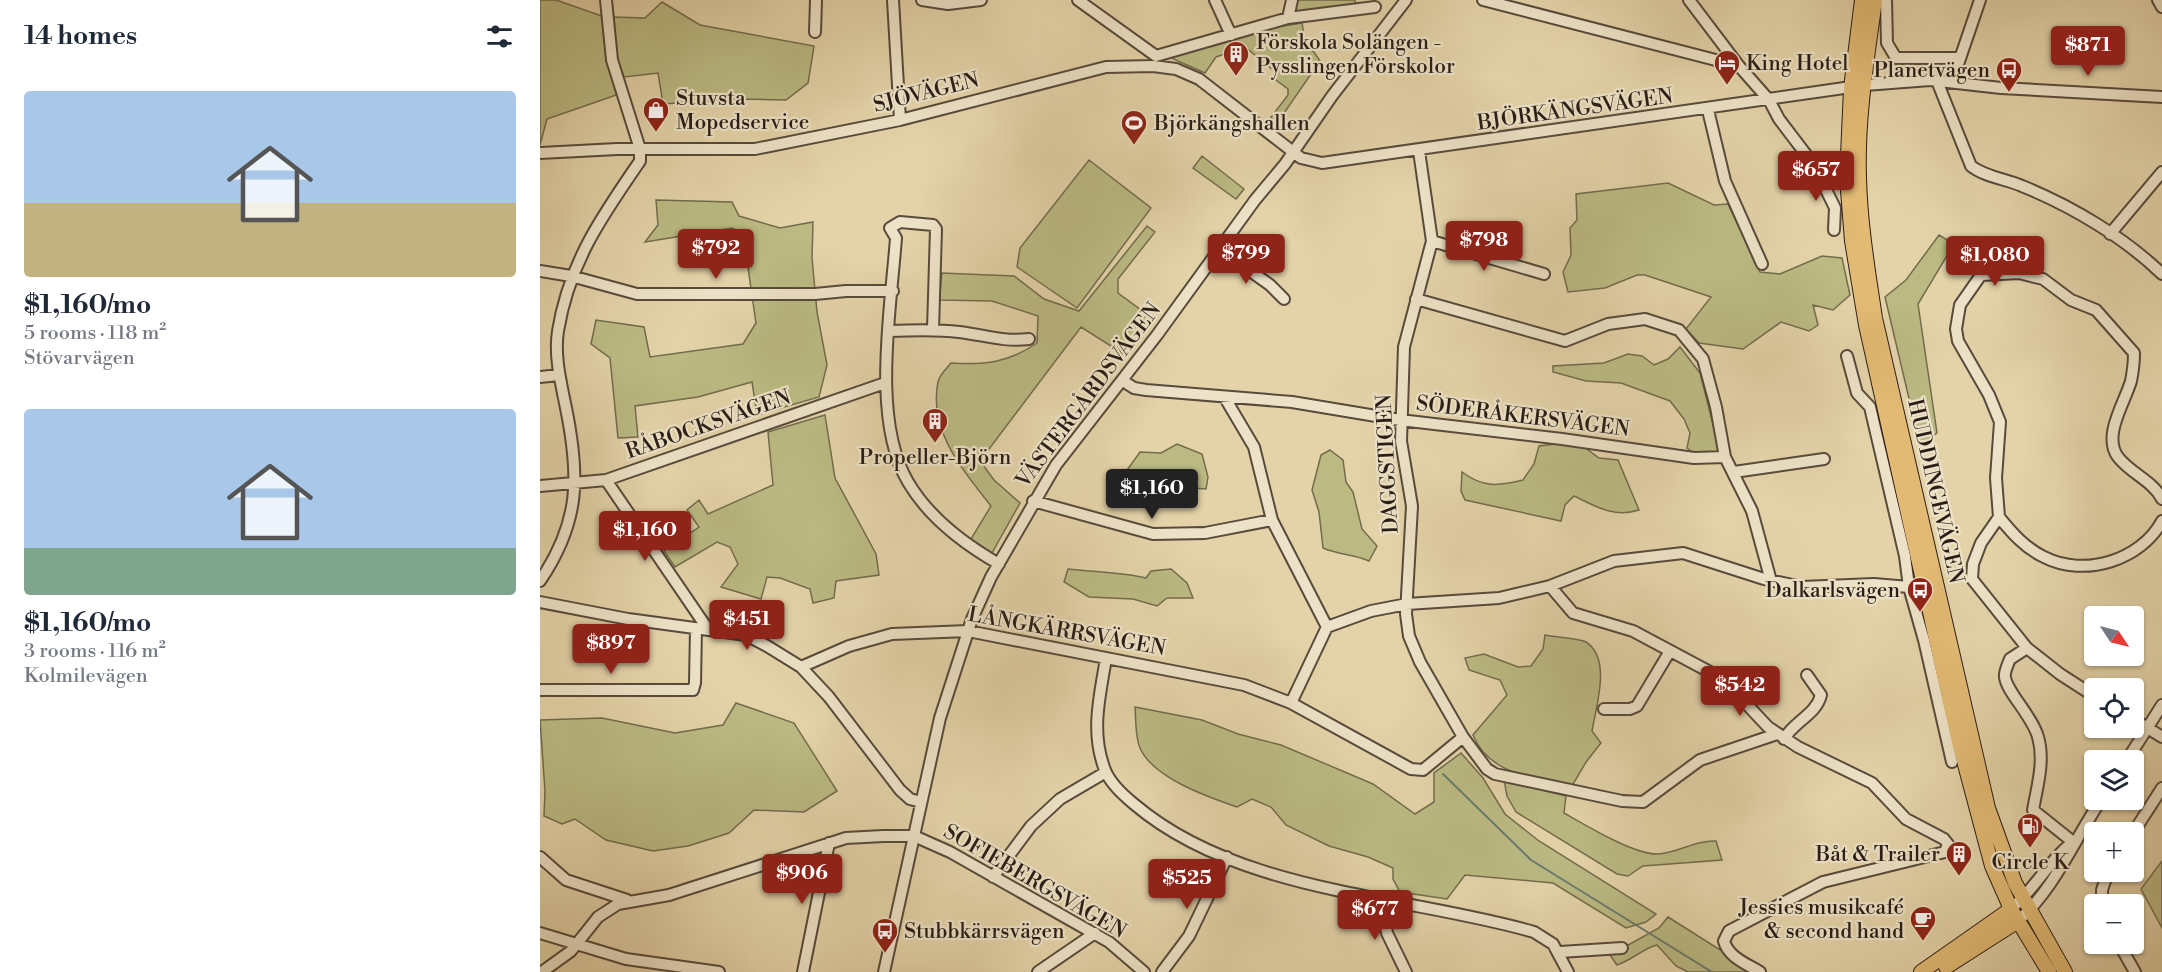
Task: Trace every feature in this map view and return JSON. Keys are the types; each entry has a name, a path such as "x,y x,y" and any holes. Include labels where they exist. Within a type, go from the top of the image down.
{"main road":[{"name":"HUDDINGEVÄGEN","path":"1862,0 1858,87 1859,177 1863,238 1875,318 1977,769 2006,864 2026,905 2065,972"},
{"name":"HUDDINGEVÄGEN","path":"1875,0 1858,87 1847,178 1851,241 1866,325 1959,742 1992,866 2015,915 2049,972"},
{"path":"1921,972 2015,915"},
{"path":"1938,972 2015,915"}],"street":[{"path":"540,581 566,536 575,482 570,428 559,375 557,333 571,276 585,244 640,160 640,149 612,60 606,0"},
{"path":"815,32 816,0"},
{"path":"893,0 900,120"},
{"path":"922,0 948,4 981,0"},
{"path":"1078,0 1156,56 1288,18 1375,7"},
{"path":"1215,0 1231,34"},
{"path":"1288,18 1292,0"},
{"name":"VÄSTERGÅRDSVÄGEN","path":"884,972 940,718 968,631 999,564 1033,501 1056,465 1123,381 1219,252 1254,200 1293,152 1406,0"},
{"path":"1483,0 1739,66"},
{"path":"1689,0 1739,66 1769,100 1779,119 1814,165 1835,208 1834,230"},
{"path":"1886,0 1887,43 1896,58 1960,58"},
{"path":"1952,82 1980,0"},
{"path":"2158,0 2162,7"},
{"name":"SJÖVÄGEN","path":"540,153 640,149 756,149 900,120 1106,67 1153,66 1176,69 1199,79 1293,152"},
{"path":"1937,81 1971,166 1978,171 2022,186 2110,234 2162,274"},
{"name":"BJÖRKÄNGSVÄGEN","path":"1293,152 1305,159 1322,163 1858,87 1937,81 2001,88 2162,97"},
{"path":"1708,110 1725,181 1762,264"},
{"name":"DAGGSTIGEN","path":"1419,151 1432,241 1405,340 1400,420 1401,441 1412,506 1407,604 1409,636 1420,662 1463,737 1487,769 1495,774 1622,801 1643,802 1700,760 1781,736"},
{"path":"2110,234 2162,172"},
{"path":"933,330 936,229 933,225 900,222 890,228 896,238 885,383 893,440 907,481 936,519 999,564"},
{"path":"1432,241 1544,274"},
{"path":"1219,252 1226,253 1270,285 1284,299"},
{"path":"540,271 571,276 637,294 815,294 846,291 893,291"},
{"path":"2084,690 2027,648 1972,579 1973,564 1981,543 1999,517 1996,478 2000,422 1989,395 1962,349 1956,329 1960,305 1981,275 2019,273 2043,279 2071,300 2096,310 2134,353 2130,384 2114,430 2113,449 2118,458 2156,489 2162,499"},
{"path":"1416,299 1565,341 1608,324 1645,319 1679,330 1703,359 1716,407 1725,458 1752,511 1771,581"},
{"path":"889,331 933,330 962,332 1006,341 1029,339"},
{"path":"1848,356 1857,393 1870,407 1905,556 1909,586 1952,762"},
{"path":"540,376 559,375"},
{"name":"SÖDERÅKERSVÄGEN","path":"1123,381 1134,388 1146,390 1292,402 1400,420 1562,439 1694,458 1725,458"},
{"name":"RÅBOCKSVÄGEN","path":"540,486 606,480 885,383"},
{"path":"1225,398 1254,447 1272,520 1296,572 1327,627"},
{"path":"1734,472 1824,459"},
{"path":"540,690 693,690 701,628 606,480"},
{"path":"1033,501 1153,534 1205,533 1272,520"},
{"path":"1999,517 2031,550 2047,559 2079,566 2110,563 2158,539 2162,521"},
{"path":"1292,703 1327,627 1354,616 1407,604 1499,598 1550,586 1614,561 1683,553 1771,581 1802,587 1874,584 1909,586"},
{"path":"1550,586 1573,613 1633,631 1723,679 1781,736 1872,783 1906,819 1944,839 1948,844 1945,852 1823,882 1729,931 1724,941 1725,946 1736,957 1760,972"},
{"path":"540,602 628,619 746,634 801,667 835,705 900,790 910,799 921,802"},
{"name":"LÅNGKÄRRSVÄGEN","path":"801,667 849,646 892,634 968,631 1231,682 1292,703 1411,769 1424,770 1463,737"},
{"path":"2027,648 2010,659 2005,677 2011,693 2028,713 2039,738 2041,768 2033,810 2073,842"},
{"path":"1604,710 1630,709 1637,706 1670,651"},
{"path":"1106,658 1096,730 1106,772 1128,799 1150,818 1227,857 1274,873 1534,932 1554,944 1568,972"},
{"path":"1781,736 1818,705 1821,695 1807,675"},
{"path":"2134,750 2162,705"},
{"path":"2144,727 2162,737"},
{"path":"993,877 1031,825 1060,799 1106,772"},
{"path":"2140,822 2162,788"},
{"path":"2015,915 2068,857 2073,842 2094,810"},
{"name":"SOFIEBERGSVÄGEN","path":"542,972 577,944 598,917 627,900 669,895 829,843 861,836 914,836 950,852 1095,933 1144,972"},
{"path":"803,972 829,843"},
{"path":"540,857 566,879 627,900"},
{"path":"1162,972 1189,936 1227,857"},
{"path":"1382,898 1387,933 1406,972"},
{"path":"540,933 626,959 719,972"},
{"path":"1038,972 1095,933"},
{"path":"1560,952 1622,948"},
{"path":"2125,954 2135,972"}],"shaded area":[{"path":"540,0 556,0 602,16 607,60 619,94 547,119 540,145"},
{"path":"1297,0 1355,0 1356,5 1294,13"},
{"path":"662,2 700,25 814,46 808,83 786,100 739,99 663,104 658,73 624,77 617,58 613,17 645,18"},
{"path":"1302,23 1306,47 1314,52 1320,61 1271,132 1266,124 1288,95 1288,89 1273,78 1277,73 1245,47 1216,57 1205,73 1169,57 1270,28"},
{"path":"1202,156 1244,189 1236,199 1193,168"},
{"path":"1089,160 1151,208 1077,308 1017,267 1020,248"},
{"path":"1668,183 1714,205 1728,204 1760,272 1780,274 1822,256 1842,258 1850,295 1833,310 1813,305 1818,325 1809,331 1781,322 1743,349 1699,343 1686,329 1711,297 1645,275 1637,275 1605,288 1568,292 1563,272 1571,255 1570,228 1577,220 1576,194"},
{"path":"656,200 732,202 739,216 780,228 813,222 812,258 817,312 827,365 819,397 757,415 752,382 698,397 635,406 638,437 618,438 610,358 591,344 596,320 644,327 650,357 743,344 756,323 743,233 732,228 645,242 658,225"},
{"path":"1147,226 1155,232 1118,279 1118,293 1152,318 1125,355 1081,327 980,461 994,480 1020,503 992,553 971,539 991,506 959,464 943,433 936,400 938,382 941,374 951,363 975,364 1006,359 1037,343 1038,316 992,301 939,300 942,273 1014,276 1044,299 1079,311"},
{"path":"1939,235 1954,244 1918,304 1937,433 1920,445 1885,297 1906,280"},
{"path":"1680,347 1700,373 1720,452 1695,454 1687,448 1690,433 1684,419 1670,401 1621,383 1586,381 1553,372 1553,366 1604,363 1628,354 1642,356 1654,365 1668,359"},
{"path":"825,415 835,478 876,554 879,575 836,581 834,598 813,603 810,589 780,578 767,577 761,599 721,587 738,564 730,547 717,542 675,567 664,551 699,527 687,510 699,500 708,514 773,485 768,432"},
{"path":"1177,444 1202,454 1208,477 1206,489 1168,486 1128,489 1122,477 1140,452 1161,453"},
{"path":"1556,444 1584,447 1599,458 1618,460 1639,510 1614,512 1574,496 1565,505 1561,521 1465,500 1461,491 1462,472 1477,481 1491,484 1506,484 1523,480 1534,464 1539,446"},
{"path":"1330,450 1343,460 1346,482 1353,492 1362,529 1377,546 1369,561 1323,548 1319,512 1312,490 1321,455"},
{"path":"1068,569 1146,578 1151,571 1171,569 1187,583 1193,598 1167,598 1157,606 1133,599 1089,597 1064,582"},
{"path":"1545,635 1586,642 1594,650 1600,671 1599,696 1592,731 1601,743 1586,762 1572,786 1529,777 1502,767 1480,748 1473,735 1507,695 1500,680 1469,670 1465,658 1484,654 1518,667 1531,666 1543,649"},
{"path":"736,703 794,723 837,791 804,812 754,810 729,833 688,846 653,851 606,840 575,819 562,824 544,816 545,791 540,720 602,718 675,733 723,725"},
{"path":"1135,707 1202,720 1238,734 1281,745 1373,784 1415,814 1434,802 1434,773 1461,753 1483,778 1505,814 1539,841 1656,914 1646,922 1626,928 1553,883 1465,875 1447,899 1400,892 1393,879 1393,868 1368,857 1329,846 1286,825 1271,807 1252,799 1237,807 1197,792 1169,777 1147,759 1140,748 1136,733"},
{"path":"1504,780 1566,796 1564,813 1609,838 1635,849 1657,854 1701,842 1716,841 1722,860 1643,866 1628,876 1617,874 1516,812 1507,796"},
{"path":"2162,861 2162,928 2144,894 2141,889"},
{"path":"1668,917 1755,972 1688,972 1676,966 1657,945 1617,965 1610,955 1659,928"}],"waterway":[{"path":"1443,774 1531,860 1712,972"}],"place":[{"name":"Förskola Solängen - Pysslingen Förskolor","path":"1236,77"},
{"name":"King Hotel","path":"1727,86"},
{"name":"Planetvägen","path":"2009,93"},
{"name":"Stuvsta Mopedservice","path":"656,133"},
{"name":"Björkängshallen","path":"1134,146"},
{"name":"Propeller-Björn","path":"935,444"},
{"name":"Dalkarlsvägen","path":"1920,613"},
{"name":"Circle K","path":"2030,849"},
{"name":"Båt & Trailer","path":"1959,877"},
{"name":"Jessies musikcafé & second hand","path":"1923,942"},
{"name":"Stubbkärrsvägen","path":"885,954"}]}
